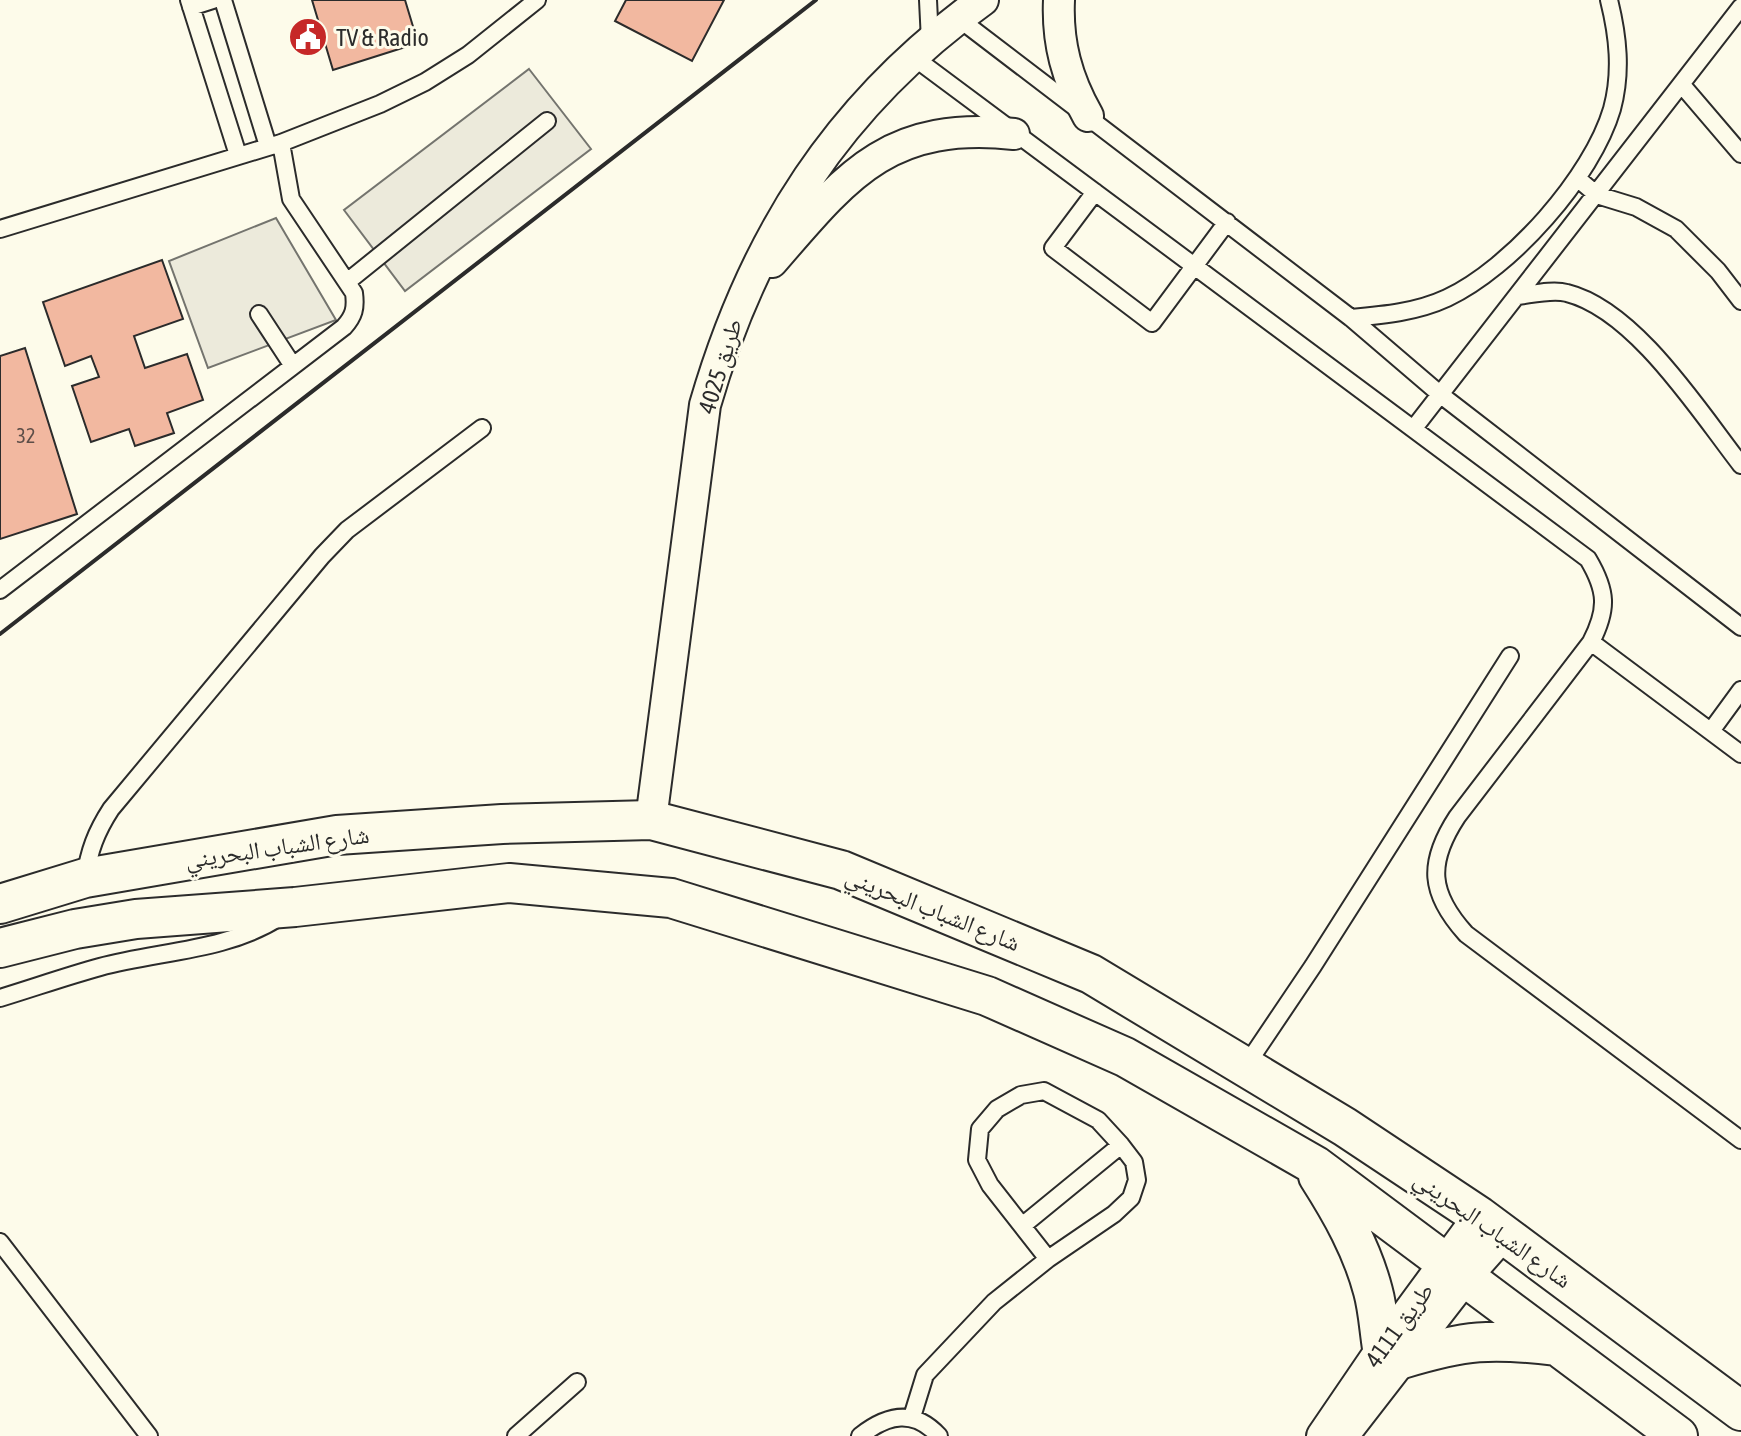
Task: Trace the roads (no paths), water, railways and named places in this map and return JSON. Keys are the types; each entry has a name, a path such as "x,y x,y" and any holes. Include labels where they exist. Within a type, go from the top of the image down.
{"street":[{"name":"طريق 4025","path":"651,820 705,405 721,350 742,297 774,230 814,168 860,109 921,48 983,0"},
{"path":"1059,0 1061,46 1066,71 1088,116"},
{"path":"742,297 832,192 885,153 916,140 948,133 981,131 1014,134"},
{"name":"شارع الشباب البحريني","path":"0,904 85,878 337,835 502,824 651,820 841,870 1091,974 1345,1127 1491,1225 1741,1411"},
{"path":"0,948 75,929 136,919 295,907 509,883 671,898 987,996 1125,1057 1307,1161 1678,1436"},
{"path":"1307,1161 1344,1217 1363,1260 1392,1354 1496,1339 1556,1346"},
{"name":"طريق 4111","path":"1322,1436 1392,1354 1491,1225"},
{"name":"طريق 4111","path":"1343,1436 1392,1354"}],"lane":[{"path":"213,0 190,3 238,155"},
{"path":"0,590 352,318 356,305 354,293 291,199 223,0"},
{"path":"0,229 274,144 380,104 425,82 468,55 537,0"},
{"path":"928,0 921,48 1014,134 1588,559 1599,578 1604,600 1601,622 1591,642 1443,839 1436,865 1438,891 1448,914 1466,934 1741,1140"},
{"path":"1351,318 1400,314 1446,299 1488,275 1524,242 1577,178 1598,144 1612,108 1618,69 1616,30 1609,0"},
{"path":"1414,428 1741,7"},
{"path":"958,18 1351,318 1441,395 1741,627"},
{"path":"1682,85 1741,154"},
{"path":"347,282 547,121"},
{"path":"1577,178 1597,195 1636,207 1676,229 1718,271 1741,301"},
{"path":"1095,192 1053,248 1152,323 1227,222"},
{"path":"1518,296 1565,292 1598,304 1640,339 1741,465"},
{"path":"259,314 293,366"},
{"path":"85,878 89,852 111,809 298,581 347,530 482,428"},
{"path":"1591,642 1741,754"},
{"path":"1245,1067 1313,966 1510,656"},
{"path":"1711,731 1741,690"},
{"path":"0,998 100,967 234,938 259,930 295,907"},
{"path":"912,1417 925,1375 994,1302 1048,1259 1114,1214 1131,1198 1137,1180 1134,1162 1121,1145 1098,1120 1044,1091 1021,1095 997,1109 980,1129 977,1160 990,1185 1048,1259"},
{"path":"1022,1226 1121,1145"},
{"path":"0,1242 149,1436"},
{"path":"516,1436 577,1382"},
{"path":"860,1436 892,1419 912,1417 928,1424 939,1436"}],"place":[{"name":"TV & Radio","path":"308,37"}]}
